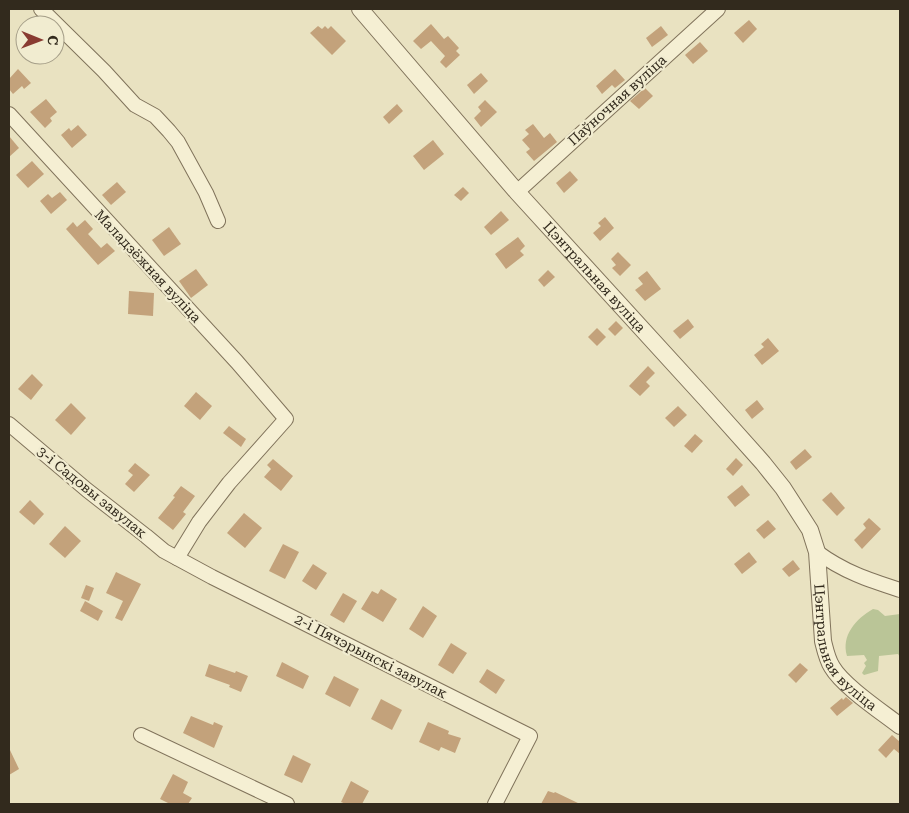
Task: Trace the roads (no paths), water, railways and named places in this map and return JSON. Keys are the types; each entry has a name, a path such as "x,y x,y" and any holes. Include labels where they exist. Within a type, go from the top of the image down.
{"street":[{"path":"40,9 104,70 135,105 154,116 169,131 178,142 206,193 218,221"},
{"name":"Цэнтральная вуліца","path":"360,9 517,192 763,463 799,511 810,530 817,552 823,641 832,667 842,681 900,726"},
{"name":"Паўночная вуліца","path":"517,192 718,9"},
{"name":"Маладзёжная вуліца","path":"9,114 237,362 286,419 228,483 199,522 177,558"},
{"name":"3-і Садовы завулак","path":"9,424 164,550 212,577"},
{"name":"Цэнтральная вуліца","path":"817,552 833,564 855,575 900,590"},
{"name":"2-і Пячэрынскі завулак","path":"212,577 530,736 495,804"},
{"path":"141,735 287,804"}]}
